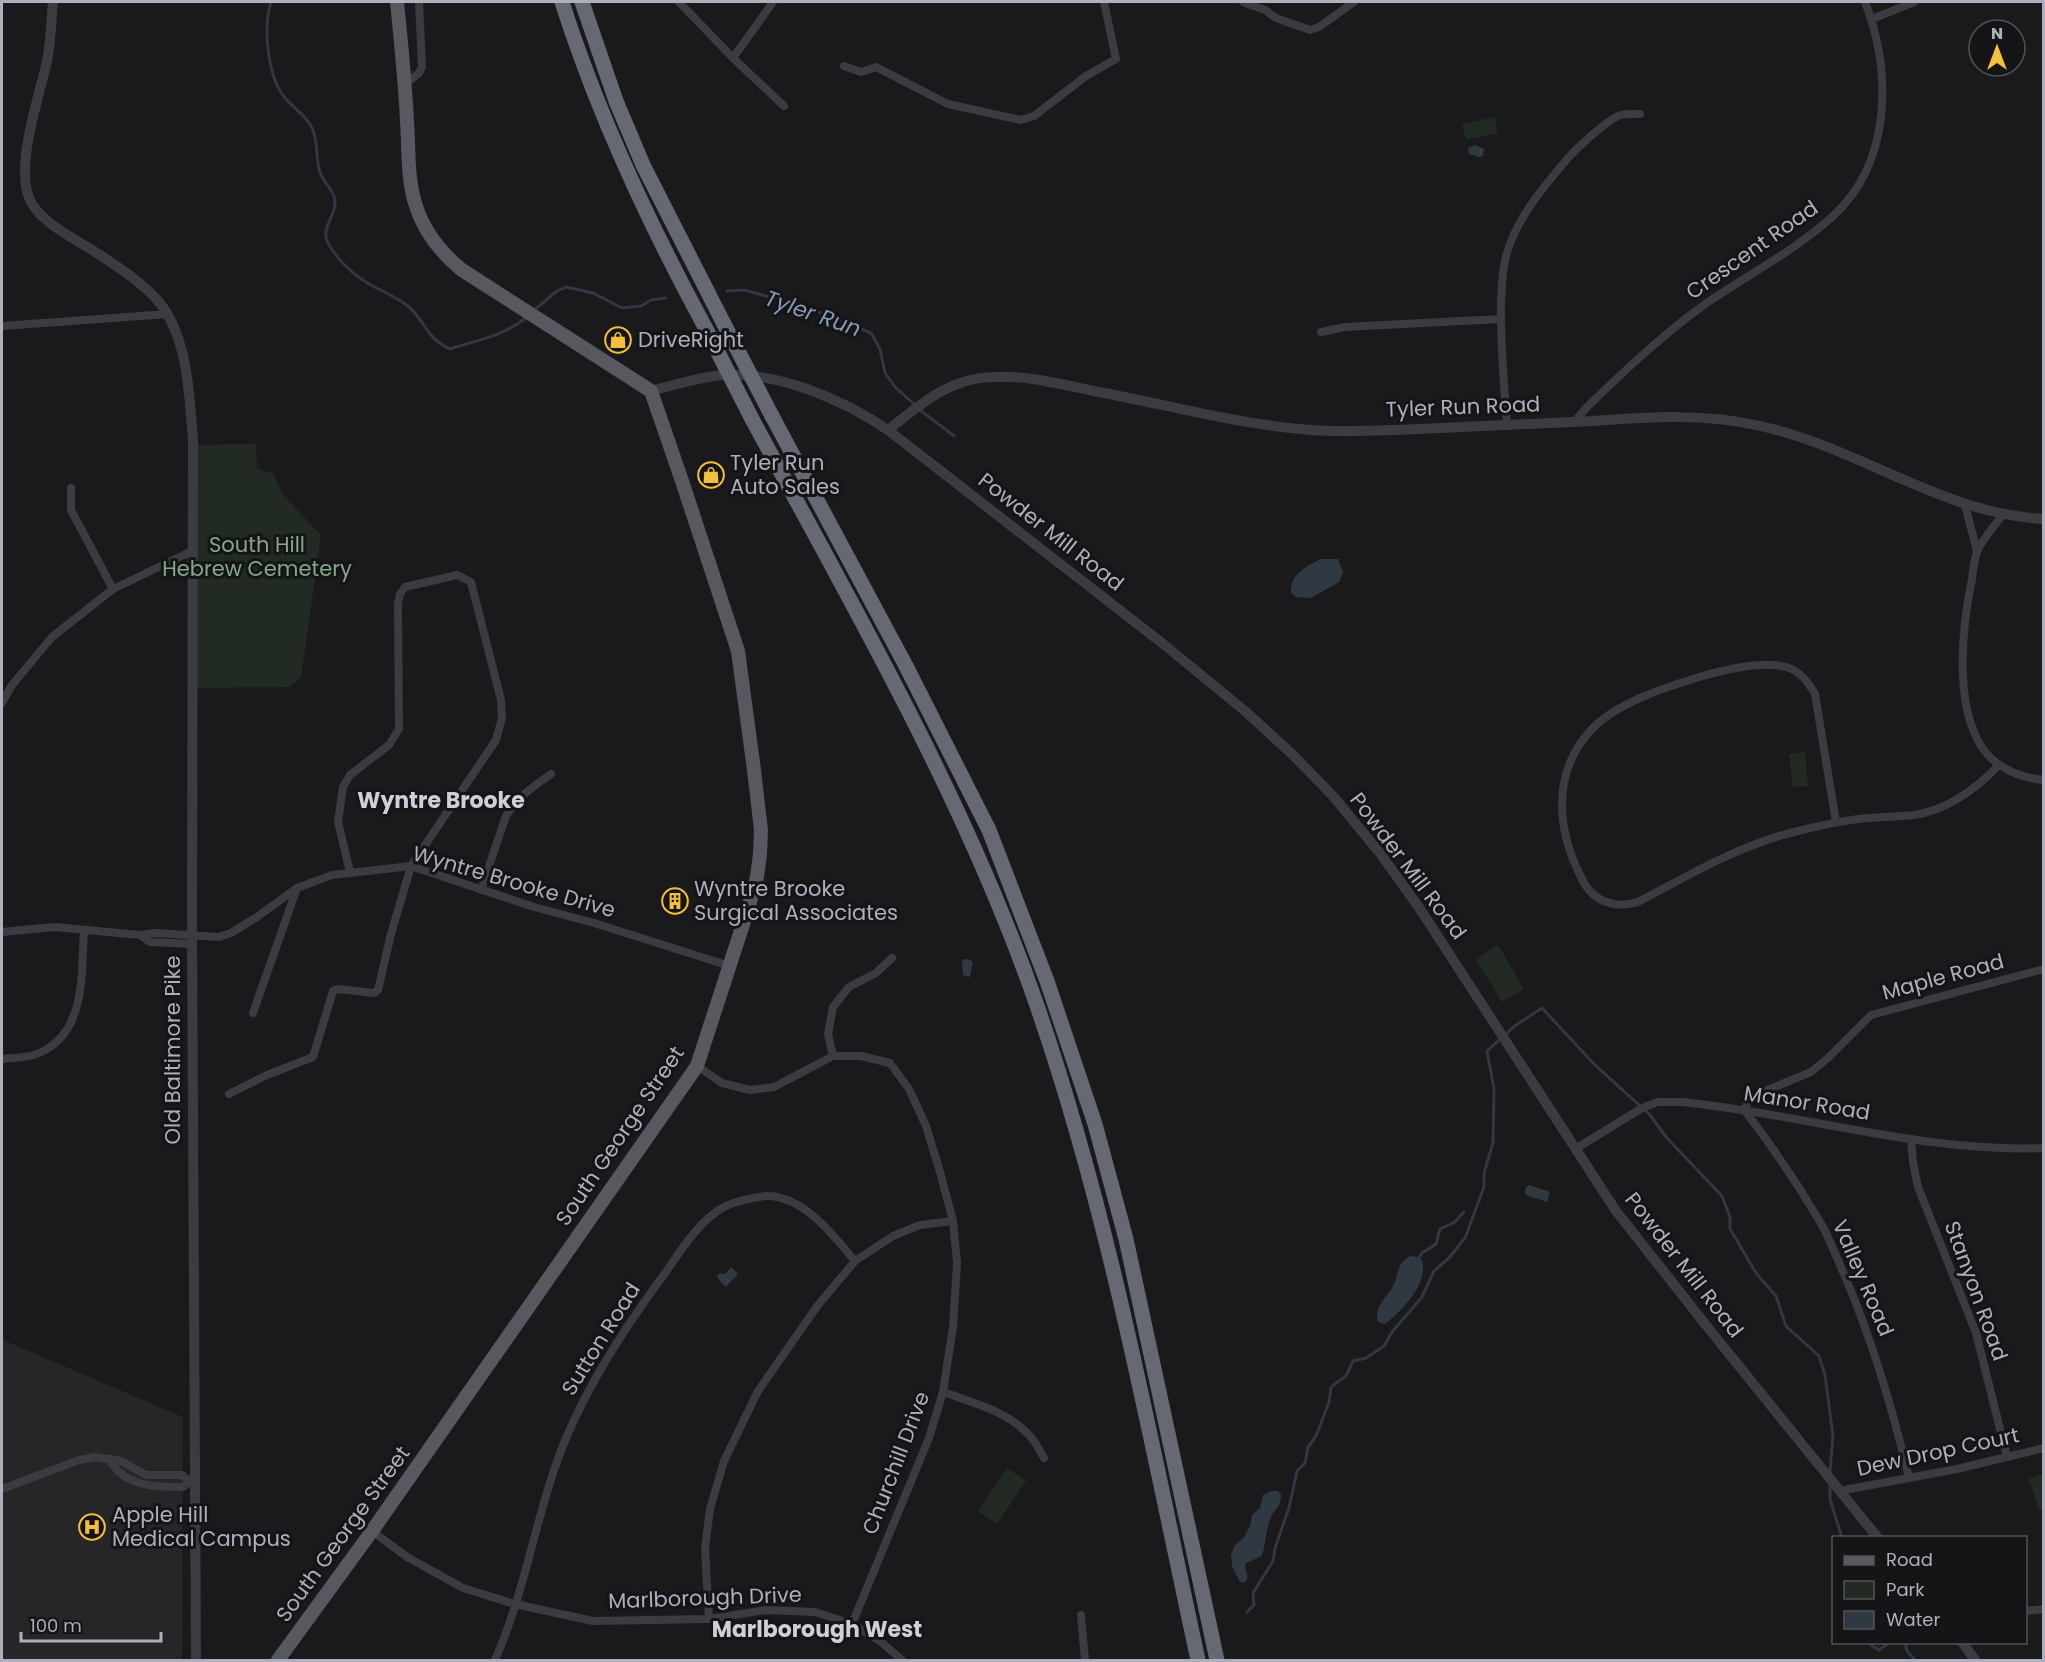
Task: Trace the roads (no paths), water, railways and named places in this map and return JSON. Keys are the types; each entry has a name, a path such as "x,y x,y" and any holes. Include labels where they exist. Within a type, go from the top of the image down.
{"highway":[{"path":"562,2 596,99 625,168 672,267 857,613 953,802 1002,915 1034,999 1072,1116 1112,1261 1198,1660"},
{"path":"582,2 616,101 643,165 772,416 906,666 984,820 1047,981 1095,1124 1126,1239 1218,1660"}],"main road":[{"path":"397,2 411,183 415,204 425,226 447,258 462,270 651,392"},
{"name":"South George Street","path":"278,1660 372,1531 697,1066 757,877 761,830 738,651 651,392"}],"street":[{"path":"53,2 48,58 27,144 25,179 27,195 34,209 135,280 168,314"},
{"path":"405,84 422,67 419,2"},
{"path":"679,2 784,106"},
{"path":"733,58 773,2"},
{"path":"844,66 861,72 876,67 948,104 1021,120 1034,116 1086,76 1116,59 1104,2"},
{"path":"1243,2 1265,10 1276,18 1310,30 1354,2"},
{"name":"Crescent Road","path":"1575,422 1591,403 1656,341 1701,307 1814,232 1833,216 1857,189 1874,152 1883,101 1882,73 1872,19 1865,2"},
{"path":"1872,19 1914,2"},
{"path":"1507,424 1501,319 1502,278 1506,254 1530,207 1551,177 1576,149 1619,115 1640,114"},
{"path":"2,327 168,314"},
{"name":"Old Baltimore Pike","path":"168,314 186,362 193,439 193,1481 196,1660"},
{"path":"1321,332 1345,327 1501,319"},
{"name":"Powder Mill Road","path":"651,392 708,377 726,375 757,377 813,390 866,415 1162,643 1245,711 1292,754 1332,795 1380,853 1500,1030 1608,1198 1640,1241 1876,1536"},
{"name":"Tyler Run Road","path":"888,430 921,403 948,387 975,378 993,376 1033,379 1310,430 1355,431 1695,417 1762,426 1851,457 1965,505 2003,514 2043,519"},
{"path":"71,488 71,510 113,589"},
{"path":"1965,505 1977,551"},
{"path":"2003,514 1977,551 1965,611 1962,654 1965,685 1973,729 1981,745 1999,765 2026,777 2043,780"},
{"path":"2,703 12,685 52,637 113,589 192,551"},
{"path":"229,1094 313,1058 333,991 338,989 374,993 378,990 391,934 411,866 496,740 501,718 501,700 471,582 457,575 405,587 400,594 398,603 399,729 389,745 350,775 343,788 338,822 350,872"},
{"path":"1836,822 1815,694 1802,676 1793,670 1776,665 1719,671 1658,691 1615,711 1591,730 1578,749 1567,773 1561,803 1563,829 1583,882 1600,900 1617,906 1638,902 1707,865 1790,833 1836,822 1915,815 1951,803 1982,782 1999,765"},
{"path":"481,890 506,816 512,806 523,794 551,774"},
{"name":"Wyntre Brooke Drive","path":"2,932 55,927 140,935 156,933 192,939 219,937 231,933 297,888 332,875 411,866 481,890 730,966"},
{"path":"253,1013 297,888"},
{"path":"2,1059 34,1055 52,1045 66,1032 78,1008 84,930"},
{"path":"833,1056 828,1034 833,1007 849,987 876,973 892,958"},
{"name":"Maple Road","path":"1745,1111 1748,1098 1811,1072 1871,1015 2043,969"},
{"name":"Churchill Drive","path":"697,1066 722,1083 750,1090 774,1086 833,1056 861,1056 890,1063 909,1089 926,1126 953,1221 957,1263 953,1327 943,1392 929,1438 852,1624"},
{"name":"Manor Road","path":"1577,1148 1639,1109 1659,1102 1682,1102 1745,1111 1911,1139 1980,1148 2043,1148"},
{"name":"Valley Road","path":"1745,1111 1782,1162 1820,1222 1834,1253 1873,1347 1893,1412 1909,1478"},
{"name":"Stanyon Road","path":"1911,1139 1918,1187 1976,1334 2007,1457"},
{"name":"Sutton Road","path":"495,1660 515,1604 555,1468 579,1409 630,1320 696,1230 722,1208 767,1196 791,1202 820,1220 855,1261"},
{"path":"709,1618 705,1548 710,1509 724,1461 758,1391 818,1305 855,1261 893,1236 920,1225 953,1221"},
{"path":"943,1392 1008,1418 1029,1434 1044,1458"},
{"name":"Dew Drop Court","path":"1837,1488 1909,1478 2043,1448"},
{"path":"2,1489 79,1460 95,1457 109,1459 114,1469 126,1478 142,1485 183,1487 193,1481"},
{"name":"Marlborough Drive","path":"372,1531 406,1557 463,1588 515,1604 593,1621 709,1618 766,1610 815,1612 852,1624 879,1641 902,1660"},
{"path":"2027,1611 2043,1609"},
{"path":"1081,1615 1085,1660"},
{"path":"1963,1644 1975,1660"}],"water":[{"path":"1475,145 1484,149 1483,156 1469,154 1468,148"},
{"path":"1320,559 1338,559 1343,573 1339,582 1311,598 1296,597 1291,592 1293,580 1304,568"},
{"path":"962,960 973,961 970,977 963,975"},
{"path":"1529,1185 1550,1192 1547,1202 1526,1195 1526,1187"},
{"path":"1411,1256 1422,1260 1422,1278 1418,1287 1392,1318 1385,1324 1378,1322 1377,1312 1381,1304 1392,1288 1403,1261"},
{"path":"731,1267 738,1274 726,1287 717,1276 720,1273 725,1274"},
{"path":"1271,1491 1278,1491 1281,1494 1281,1500 1269,1522 1262,1556 1246,1563 1248,1576 1244,1583 1240,1582 1232,1566 1231,1555 1235,1545 1244,1537 1250,1526 1252,1515 1260,1508 1263,1495"}],"waterway":[{"name":"Tyler Run","path":"271,2 267,38 274,77 285,98 307,119 312,128 320,172 335,202 326,237 331,249 340,260 360,278 409,307 431,335 450,349 501,333 528,316"},
{"name":"Tyler Run","path":"533,311 557,291 566,287 593,293 622,308 641,306 651,300 666,298"},
{"name":"Tyler Run","path":"727,291 744,290 809,308 871,333 880,349 885,373 895,387 915,405"},
{"name":"Tyler Run","path":"920,410 954,436"},
{"path":"1247,1612 1254,1605 1253,1593 1273,1561 1275,1548 1289,1508 1297,1471 1305,1463 1308,1447 1316,1436 1329,1402 1331,1387 1346,1376 1353,1361 1366,1358 1384,1346 1392,1332 1422,1297 1434,1271 1449,1258 1465,1238 1484,1187 1484,1173 1493,1143 1494,1089 1487,1051 1516,1025 1542,1008 1594,1064 1650,1115 1666,1137 1722,1196 1730,1217 1730,1229 1756,1273 1776,1296 1786,1326 1819,1356 1825,1375 1833,1436 1830,1471"},
{"path":"1419,1258 1422,1253 1436,1244 1440,1229 1455,1222 1464,1212"},
{"path":"1830,1484 1830,1499 1841,1536"},
{"path":"1871,1644 1879,1650 1887,1644"},
{"path":"1905,1644 1907,1651 1915,1660"}],"place":[{"name":"DriveRight","path":"618,340"},
{"name":"Tyler Run Auto Sales","path":"711,475"},
{"name":"Wyntre Brooke Surgical Associates","path":"675,901"},
{"name":"Apple Hill Medical Campus","path":"92,1527"}],"district":[{"name":"Wyntre Brooke","path":"441,800"},
{"name":"Marlborough West","path":"817,1629"}],"park label":[{"name":"South Hill Hebrew Cemetery","path":"257,557"}]}
